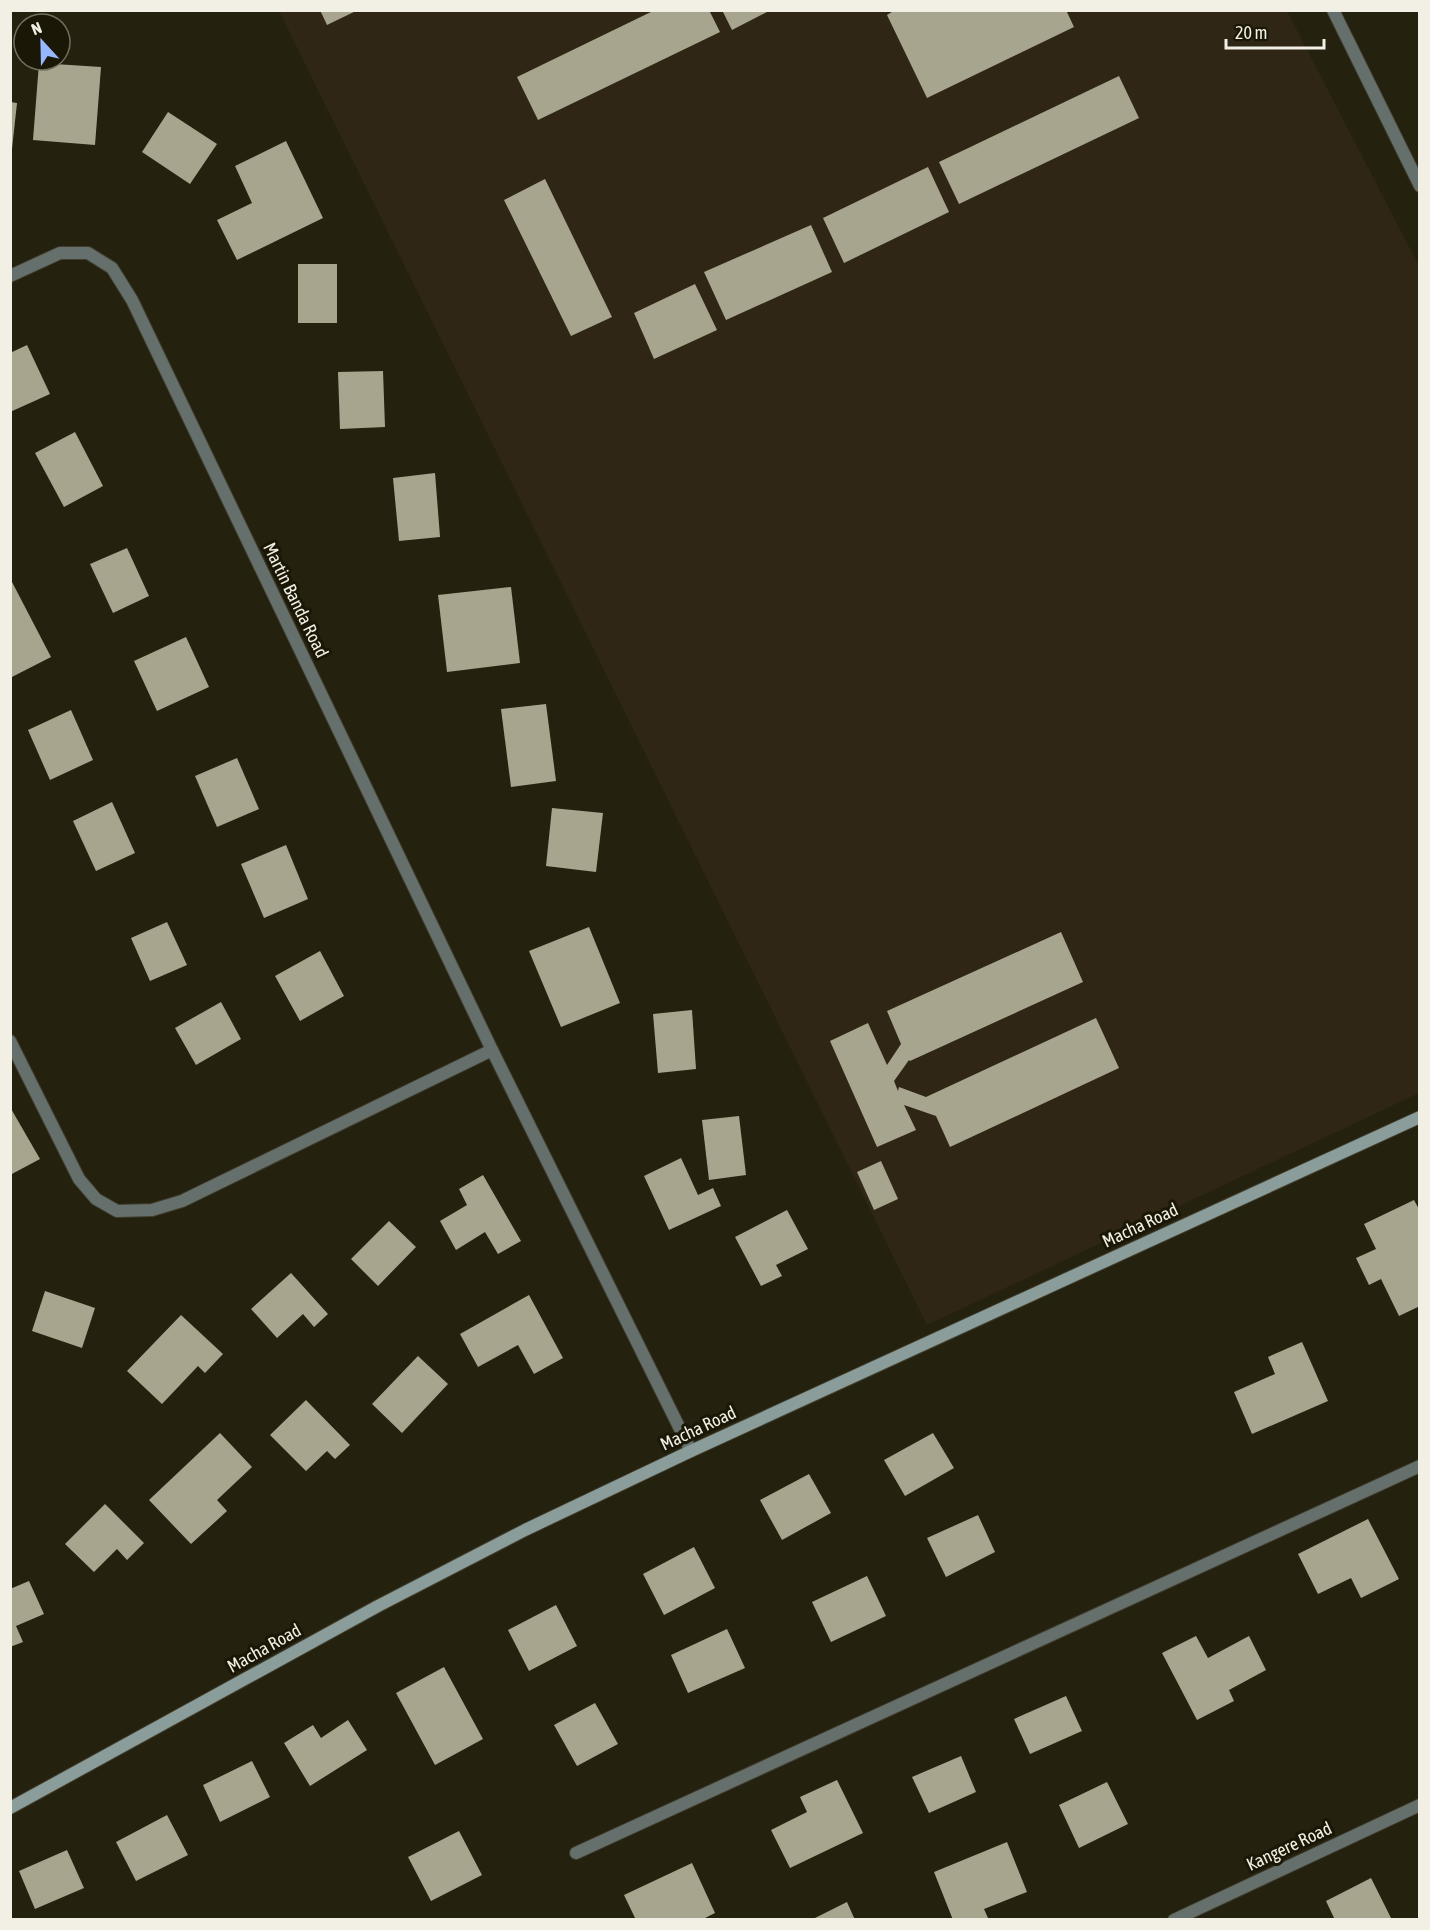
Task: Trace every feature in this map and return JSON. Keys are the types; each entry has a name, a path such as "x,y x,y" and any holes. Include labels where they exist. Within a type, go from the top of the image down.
{"main road":[{"name":"Macha Road","path":"10,1808 378,1606 525,1530 691,1451 1419,1117"}],"street":[{"path":"1333,10 1419,186"},
{"name":"Martin Banda Road","path":"10,276 60,253 88,253 112,268 132,300 492,1050 691,1451"},
{"path":"10,1041 79,1179 96,1199 117,1210 152,1210 182,1201 492,1050"},
{"path":"576,1853 1419,1466"},
{"name":"Kangere Road","path":"1174,1920 1419,1805"}],"shaded area":[{"path":"279,11 1287,11 1419,266 1419,1093 927,1325"}],"building":[{"path":"320,10 358,10 327,25"},
{"path":"655,10 709,10 720,32 538,120 517,77"},
{"path":"722,10 771,10 732,30"},
{"path":"895,10 1066,10 1074,27 927,98 887,15"},
{"path":"72,65 101,67 95,145 33,140 38,72 72,72"},
{"path":"1119,76 1139,118 959,204 939,162"},
{"path":"10,102 17,103 12,149 10,149"},
{"path":"168,112 217,144 190,184 142,152"},
{"path":"286,141 323,218 237,260 217,220 252,203 235,166"},
{"path":"928,167 949,212 844,263 823,218"},
{"path":"545,179 612,317 571,336 504,200"},
{"path":"811,225 832,272 726,320 704,272"},
{"path":"298,264 337,264 337,323 298,323"},
{"path":"695,284 717,330 654,359 634,313"},
{"path":"27,345 50,394 10,412 10,353"},
{"path":"383,371 385,427 340,429 338,372"},
{"path":"75,432 103,486 64,507 35,453"},
{"path":"435,473 440,537 399,541 393,478"},
{"path":"127,548 149,596 113,613 90,564"},
{"path":"12,582 51,657 10,678 10,583"},
{"path":"511,587 520,663 447,672 438,595"},
{"path":"186,637 209,687 157,711 134,661"},
{"path":"546,704 556,781 511,787 501,709"},
{"path":"71,710 93,760 50,780 28,730"},
{"path":"237,758 259,809 217,827 195,776"},
{"path":"112,802 135,853 96,871 73,821"},
{"path":"552,808 603,813 596,872 546,866"},
{"path":"286,845 308,899 264,918 241,864"},
{"path":"167,922 187,965 150,981 131,938"},
{"path":"589,927 620,1003 561,1027 529,951"},
{"path":"1061,932 1083,982 909,1060 894,1081 898,1091 899,1087 926,1097 1096,1018 1119,1068 950,1147 936,1116 904,1105 916,1130 877,1147 830,1041 868,1023 887,1065 901,1044 887,1011"},
{"path":"320,951 344,996 300,1021 275,976"},
{"path":"221,1002 241,1039 196,1065 175,1028"},
{"path":"692,1010 696,1069 658,1073 653,1014"},
{"path":"10,1107 40,1159 10,1175"},
{"path":"739,1116 746,1175 709,1180 702,1120"},
{"path":"681,1158 698,1195 713,1188 721,1206 669,1230 644,1176"},
{"path":"881,1161 898,1199 874,1210 857,1172"},
{"path":"483,1175 521,1241 498,1254 485,1232 456,1250 440,1221 467,1205 459,1189"},
{"path":"1414,1200 1420,1211 1420,1306 1399,1316 1381,1279 1369,1285 1356,1258 1376,1249 1364,1224"},
{"path":"787,1210 808,1249 776,1265 782,1276 761,1286 735,1237"},
{"path":"389,1221 416,1247 378,1286 351,1259"},
{"path":"291,1273 328,1314 314,1327 303,1314 277,1338 251,1309"},
{"path":"45,1291 95,1308 82,1348 32,1331"},
{"path":"529,1295 563,1358 534,1374 518,1345 478,1367 460,1334"},
{"path":"181,1315 223,1354 205,1373 198,1366 162,1404 127,1371"},
{"path":"1302,1342 1328,1401 1252,1434 1234,1392 1275,1374 1268,1357"},
{"path":"418,1356 448,1384 402,1433 372,1404"},
{"path":"306,1400 350,1445 335,1459 327,1451 306,1471 270,1435"},
{"path":"220,1433 252,1467 217,1500 227,1511 191,1544 149,1500"},
{"path":"933,1433 954,1468 905,1496 884,1460"},
{"path":"809,1474 831,1513 782,1540 760,1500"},
{"path":"105,1504 144,1543 127,1560 117,1549 94,1572 65,1544"},
{"path":"978,1515 995,1552 946,1577 927,1538"},
{"path":"1368,1519 1399,1579 1361,1598 1351,1578 1318,1594 1298,1554"},
{"path":"694,1547 715,1588 664,1615 643,1574"},
{"path":"867,1576 886,1616 831,1642 812,1602"},
{"path":"29,1581 44,1614 16,1626 23,1642 10,1647 10,1589"},
{"path":"556,1605 577,1646 529,1671 508,1630"},
{"path":"727,1629 745,1668 688,1693 671,1655"},
{"path":"1196,1636 1208,1658 1249,1636 1266,1670 1229,1690 1234,1701 1197,1720 1162,1653"},
{"path":"444,1667 483,1739 435,1765 396,1693"},
{"path":"1066,1696 1082,1731 1030,1754 1014,1719"},
{"path":"595,1703 618,1744 577,1766 554,1725"},
{"path":"348,1720 367,1750 310,1786 284,1743 313,1725 321,1738"},
{"path":"961,1756 976,1792 929,1813 912,1777"},
{"path":"252,1761 270,1797 220,1822 203,1785"},
{"path":"837,1780 863,1833 790,1868 771,1830 807,1812 800,1797"},
{"path":"1107,1782 1128,1824 1079,1848 1059,1805"},
{"path":"167,1815 188,1855 136,1881 116,1842"},
{"path":"459,1831 482,1875 431,1901 408,1857"},
{"path":"1007,1842 1027,1892 984,1909 988,1918 984,1920 953,1920 934,1872"},
{"path":"67,1850 84,1888 35,1909 19,1871"},
{"path":"692,1863 715,1913 701,1920 636,1920 624,1895"},
{"path":"1371,1878 1392,1920 1335,1920 1326,1901"},
{"path":"847,1902 855,1920 811,1920"}]}
